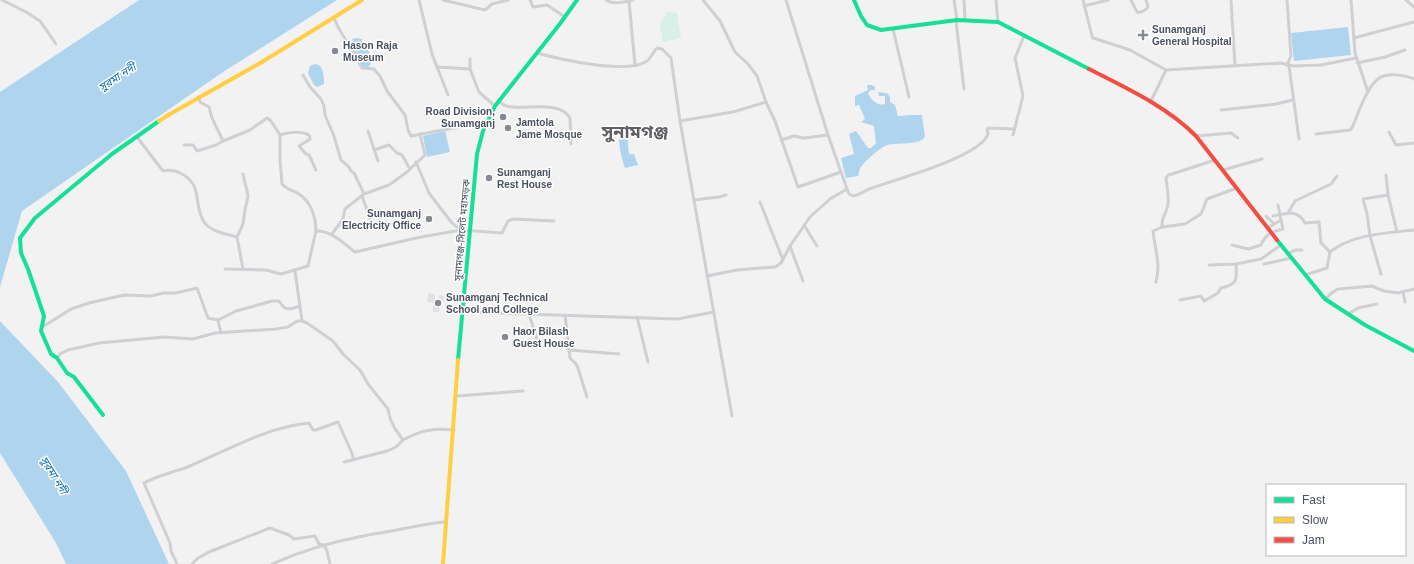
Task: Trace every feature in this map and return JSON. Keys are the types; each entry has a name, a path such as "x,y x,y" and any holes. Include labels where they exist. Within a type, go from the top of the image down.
{"street":[{"path":"2,0 40,21 56,44"},
{"path":"44,326 42,320 44,316 21,253 20,238 35,218 112,154 170,114 199,99 262,62 362,0"},
{"path":"419,0 432,54 438,67 443,86 448,95"},
{"path":"442,0 485,10 492,4 508,0"},
{"path":"530,0 533,7 548,5 565,17"},
{"name":"সুনামগঞ্জ-সিলেট মহাসড়ক","path":"443,564 462,312 476,154 486,122 494,106 565,17 576,0"},
{"path":"606,0 608,2 616,3 631,0 635,65"},
{"path":"704,0 720,21 735,52 748,64 757,76 766,102 775,120 798,186 841,172"},
{"path":"786,0 828,135 849,194 853,196 857,195 871,188 939,164 971,150 978,146 987,137 989,128 1014,129"},
{"path":"854,0 867,25 881,30 965,20 998,22 1151,101 1188,128 1196,136 1251,205 1289,256 1325,299 1365,325 1414,351"},
{"path":"954,0 964,89"},
{"path":"964,0 965,20"},
{"path":"996,0 998,22"},
{"path":"1083,0 1093,38 1130,50 1166,70 1281,63 1288,65 1321,65 1356,58"},
{"path":"1084,6 1108,0"},
{"path":"1131,0 1137,12 1147,9 1148,7 1146,0"},
{"path":"1231,0 1235,66"},
{"path":"1287,0 1291,56 1288,65 1297,120 1298,139"},
{"path":"1352,0 1356,58 1368,92"},
{"path":"1406,0 1414,7"},
{"path":"334,18 362,68 374,69 380,76 387,91 405,115 408,130 411,136 486,122"},
{"path":"1354,38 1414,22"},
{"path":"893,29 909,97"},
{"path":"1013,135 1023,96 1015,58 1024,36"},
{"path":"537,53 584,63 628,67 647,61 657,48 662,49 671,58 680,121 732,416"},
{"path":"1357,63 1385,57 1405,50"},
{"path":"470,59 470,69 479,92 494,106"},
{"path":"438,67 470,69"},
{"path":"1151,101 1166,70"},
{"path":"303,75 310,87 322,99 325,115 334,136 341,160 354,173 372,224"},
{"path":"1316,134 1350,130 1368,92 1377,79 1383,76 1406,75 1414,79"},
{"path":"199,99 200,102 209,107 212,118 223,141"},
{"path":"498,100 507,106 549,107 563,111 569,115 570,118 571,144"},
{"path":"1220,110 1276,104 1293,100"},
{"path":"680,121 733,112 766,102"},
{"path":"184,145 193,145 197,151 216,145 250,130 267,118 272,121 280,135 282,184 288,189 298,193 305,199 312,209 316,231 308,265 295,271 281,274 266,270 225,270"},
{"path":"368,131 378,161"},
{"path":"280,135 286,133 304,132 308,135 310,139 299,146 306,154 309,155 316,170"},
{"path":"1389,132 1396,145 1414,142"},
{"path":"1196,136 1231,133 1238,138"},
{"path":"332,234 343,219 345,209 363,195 389,185 425,155 420,134"},
{"path":"781,140 794,136 804,138 828,135"},
{"path":"137,137 163,171 174,171 182,174 193,182 200,212 204,222 217,231 237,237"},
{"path":"374,150 389,145 397,153 402,155 410,168"},
{"path":"1223,170 1262,159"},
{"path":"1162,227 1163,216 1168,208 1166,178 1168,175 1215,160"},
{"path":"416,162 426,187 433,199 452,223 461,230"},
{"path":"243,174 248,195 243,224 237,237 243,269"},
{"path":"1386,175 1388,195 1397,232"},
{"path":"1288,213 1296,201 1331,184 1338,176"},
{"path":"1156,282 1159,272 1159,263 1153,231 1162,227 1185,224 1201,214 1207,199 1237,188"},
{"path":"707,276 737,270 775,267 781,263 790,246 810,216 830,199 847,189"},
{"path":"694,200 726,195"},
{"path":"1381,274 1370,236 1363,199 1388,195"},
{"path":"760,202 782,260"},
{"path":"1232,245 1248,249 1261,245 1262,241 1271,232 1284,228 1278,205"},
{"path":"1273,216 1294,213 1301,217 1305,223 1319,222 1321,243 1330,252"},
{"path":"1266,216 1274,224"},
{"path":"316,231 328,232 332,234 356,252 421,237 461,230 470,232 502,233 508,221 513,219 554,221"},
{"path":"1267,227 1281,220"},
{"path":"804,225 817,246"},
{"path":"1305,276 1327,268 1330,252 1344,243 1359,238 1414,230"},
{"path":"1209,265 1236,264 1261,259 1281,245"},
{"path":"790,246 803,281"},
{"path":"1264,264 1289,256 1295,250 1302,250"},
{"path":"1180,300 1201,296 1204,301 1218,294 1221,288 1231,286 1237,278 1236,264"},
{"path":"295,271 302,321"},
{"path":"1325,299 1338,289 1363,286 1372,286 1384,291 1398,293 1414,289"},
{"path":"103,415 74,377 67,373 57,358 51,354 41,331 44,326 71,309 89,303 124,295 151,296 163,293 176,293 197,288 208,318 218,320 236,310 251,308 272,300 279,301 284,308 290,310 300,306"},
{"path":"1403,292 1405,302"},
{"path":"1348,314 1358,308 1377,304"},
{"path":"462,312 677,319 714,312"},
{"path":"529,314 539,346"},
{"path":"565,315 570,358 578,368 587,397"},
{"path":"637,317 648,362"},
{"path":"218,320 221,332"},
{"path":"57,358 60,354 68,350 99,343 164,337 193,339 221,332 276,329 288,327 298,321 302,321 333,341 343,354 360,370 368,384 388,409 395,429 403,440"},
{"path":"569,350 619,354"},
{"path":"456,396 523,391"},
{"path":"177,564 171,551 170,543 144,483 153,478 188,467 229,448 270,432 308,422 313,430 316,430 338,422 354,460"},
{"path":"344,462 387,451 396,447 403,440 419,432 430,429 454,430"},
{"path":"272,564 292,555 364,535 391,532 423,524 446,522"},
{"path":"192,564 198,558 209,552 270,528 289,535 294,539 315,536 319,544 324,545 330,564"}],"shaded area":[{"name":"Sunamganj Technical School and College","path":"428,293 435,294 435,302 438,302 439,295 444,296 443,303 440,303 439,312 433,312 433,303 427,302"}],"green space":[{"path":"667,12 677,13 681,38 663,42 660,24"}],"water":[{"name":"সুরমা নদী","path":"139,0 337,0 223,72 22,211 0,287 0,92"},
{"path":"1348,27 1351,55 1294,61 1291,33"},
{"path":"352,39 362,39 362,44 367,47 372,61 368,68 362,67 349,45 353,42"},
{"path":"315,64 321,67 324,76 324,84 317,87 314,85 308,73 310,66"},
{"path":"867,85 872,85 875,87 875,90 871,90 868,93 873,100 879,104 885,104 885,96 879,96 878,92 887,93 890,97 890,102 895,105 898,116 922,115 925,137 918,142 884,146 863,164 858,176 846,178 841,158 854,154 849,134 856,131 868,148 871,148 876,143 874,126 861,122 865,119 859,105 855,106 855,96 868,90"},
{"path":"445,131 450,152 427,157 423,136"},
{"path":"627,135 629,154 634,154 638,165 625,168 620,152 619,136"},
{"name":"সুরমা নদী","path":"0,321 58,382 126,471 169,564 66,564 56,543 0,453"}],"traffic: fast":[{"path":"458,360 477,154 483,131 495,106 577,0"},
{"path":"854,0 867,25 881,30 957,20 998,22 1089,69"},
{"path":"103,415 74,377 67,373 57,358 51,354 41,331 44,316 21,253 20,238 35,218 112,154 159,121"},
{"path":"1277,240 1325,299 1365,325 1414,351"}],"traffic: slow":[{"path":"159,121 262,62 362,0"},
{"path":"443,564 458,360"}],"traffic: jam":[{"path":"1089,69 1145,98 1184,125 1196,136 1277,240"}],"place":[{"name":"Sunamganj General Hospital","path":"1143,35"},
{"name":"Hason Raja Museum","path":"335,51"},
{"name":"Road Division, Sunamganj","path":"503,117"},
{"name":"Jamtola Jame Mosque","path":"508,128"},
{"name":"Sunamganj Rest House","path":"489,178"},
{"name":"Sunamganj Electricity Office","path":"429,219"},
{"name":"Sunamganj Technical School and College","path":"438,303"},
{"name":"Haor Bilash Guest House","path":"505,337"}],"district":[{"name":"সুনামগঞ্জ","path":"635,132"}]}
